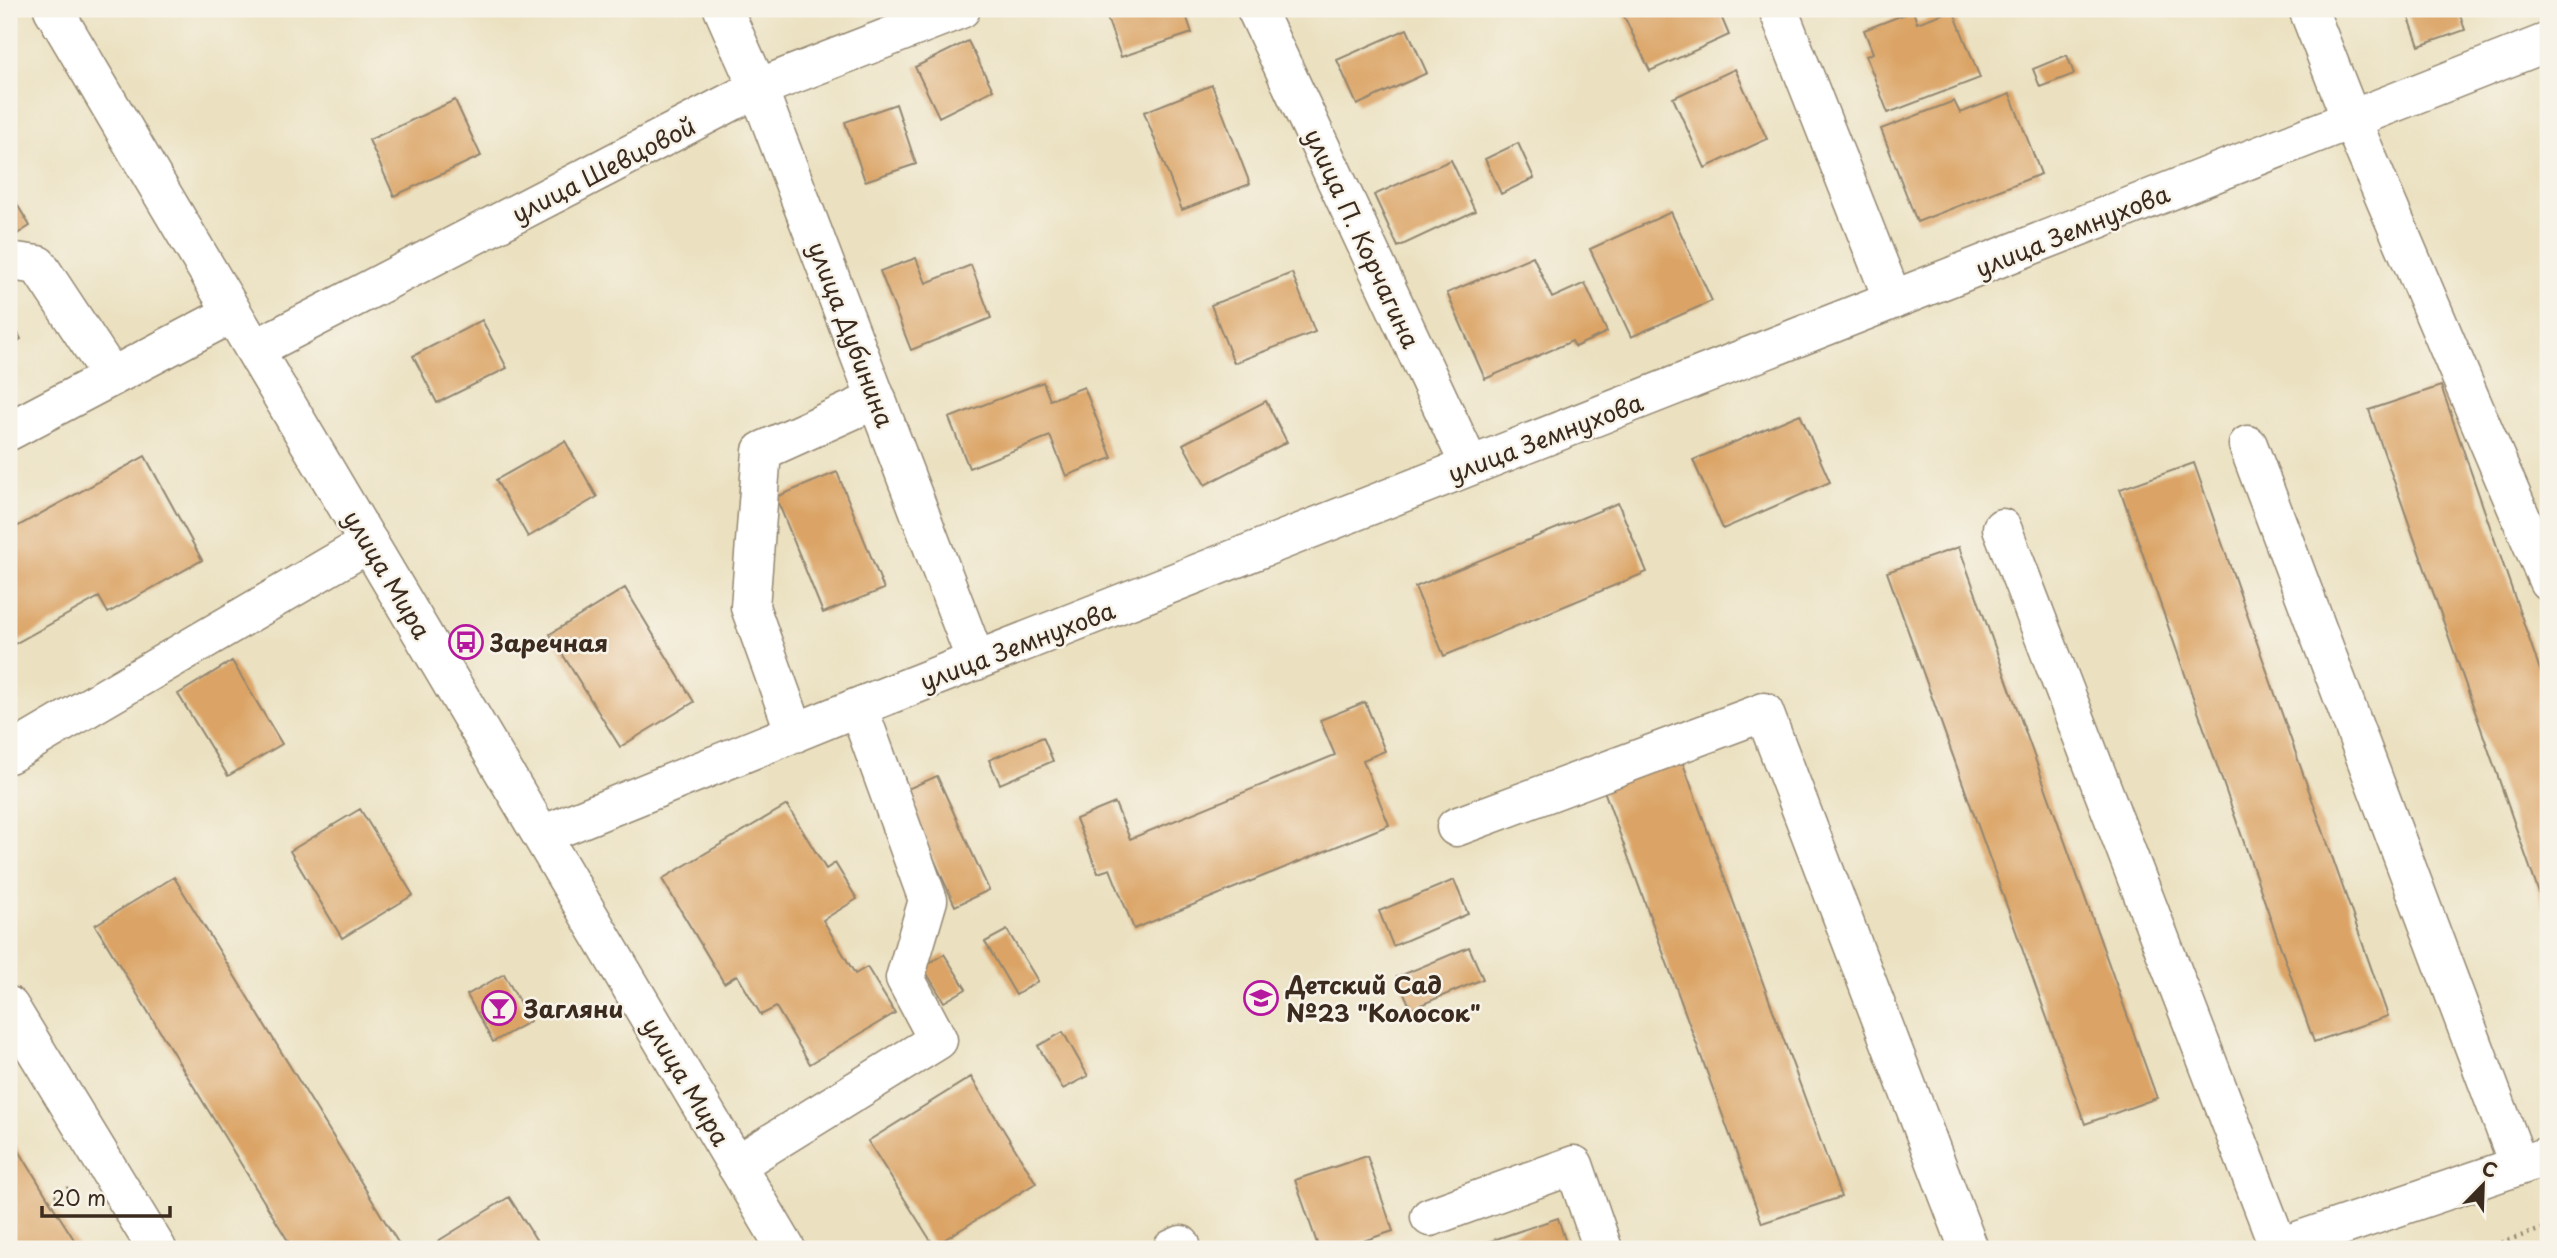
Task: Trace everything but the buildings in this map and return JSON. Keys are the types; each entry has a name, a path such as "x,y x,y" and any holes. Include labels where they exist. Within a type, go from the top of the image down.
{"street":[{"name":"улица Мира","path":"52,9 786,1249"},
{"name":"улица Дубинина","path":"723,9 758,88 976,661"},
{"name":"улица Шевцовой","path":"255,349 758,88 961,9"},
{"name":"улица П. Корчагина","path":"1256,9 1470,466"},
{"path":"1777,9 1893,300"},
{"path":"2308,9 2351,120 2548,581"},
{"name":"улица Земнухова","path":"542,835 858,707 2548,42"},
{"path":"9,261 38,265 113,377"},
{"path":"9,431 232,314"},
{"path":"795,733 750,607 762,451 877,400"},
{"path":"2002,528 2277,1248 2534,1161 2248,445"},
{"path":"9,754 369,543"},
{"path":"736,1165 939,1040 905,978 928,900 858,707"},
{"path":"1456,827 1764,712 1969,1249"},
{"path":"9,1006 157,1249"},
{"path":"1430,1217 1574,1165 1603,1249"}],"path":[{"path":"2482,1249 2548,1227"}],"place":[{"name":"Заречная","path":"466,642"},
{"name":"Детский Сад №23 \"Колосок\"","path":"1261,998"},
{"name":"Загляни","path":"499,1008"}]}
